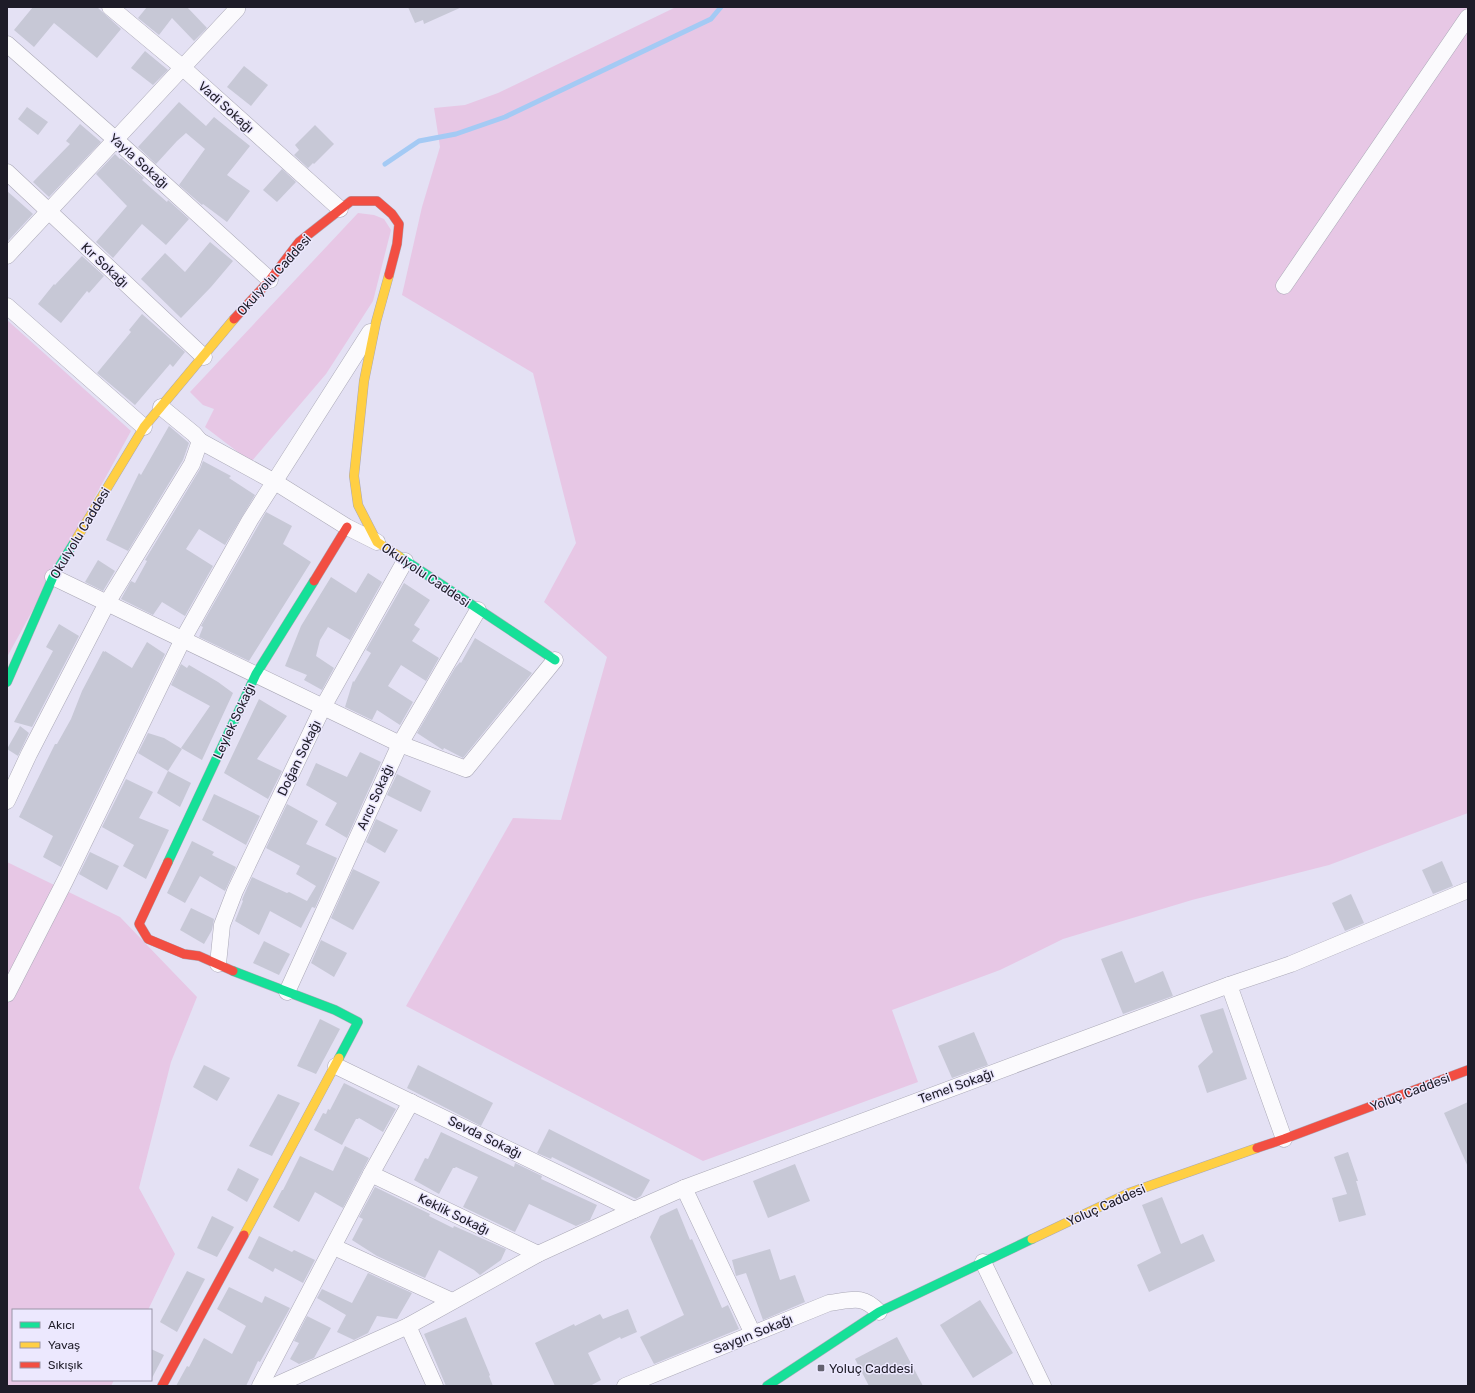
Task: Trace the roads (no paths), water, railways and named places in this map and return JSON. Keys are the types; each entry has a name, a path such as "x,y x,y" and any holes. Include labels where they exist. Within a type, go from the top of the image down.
{"street":[{"name":"Vadi Sokağı","path":"110,7 182,67 340,209"},
{"path":"7,256 236,9 236,7"},
{"path":"1284,286 1468,17"},
{"name":"Yayla Sokağı","path":"7,44 270,280"},
{"name":"Kır Sokağı","path":"7,172 204,357"},
{"name":"Okulyolu Caddesi","path":"7,682 52,577 144,427 231,323 270,280 299,242 351,201 377,201 392,214 398,224 397,244 376,322 364,381 354,476 358,505 376,542 555,660"},
{"path":"7,306 144,427"},
{"path":"7,994 65,881 183,640 250,520 376,322"},
{"path":"161,407 194,434 200,441 275,482 347,527 376,542"},
{"path":"7,801 29,754 107,603 192,464 200,441"},
{"name":"Leylek Sokağı","path":"218,964 199,956 184,954 148,939 139,924 256,674 347,527"},
{"name":"Doğan Sokağı","path":"218,964 222,925 235,891 324,707 405,561"},
{"path":"52,577 400,744 466,769 555,660"},
{"name":"Arıcı Sokağı","path":"287,992 400,744 478,610"},
{"name":"Temel Sokağı","path":"274,1386 408,1326 538,1254 684,1188 1229,985 1298,961 1468,890"},
{"path":"162,1386 336,1066 358,1022 335,1010 218,964"},
{"path":"1229,985 1284,1139"},
{"name":"Sevda Sokağı","path":"336,1066 634,1210"},
{"name":"Yoluç Caddesi","path":"767,1386 879,1312 1129,1193 1225,1158 1284,1139 1468,1070"},
{"path":"260,1386 371,1174 411,1102"},
{"name":"Keklik Sokağı","path":"371,1174 538,1254"},
{"path":"684,1188 753,1334"},
{"path":"334,1247 452,1301"},
{"path":"983,1262 1043,1386"},
{"name":"Saygın Sokağı","path":"625,1386 829,1303 860,1299 872,1304 879,1312"},
{"path":"408,1326 435,1386"}],"waterway":[{"path":"385,164 419,141 456,134 505,117 711,19 721,7"}],"place":[{"name":"Yoluç Caddesi","path":"821,1368"}]}
